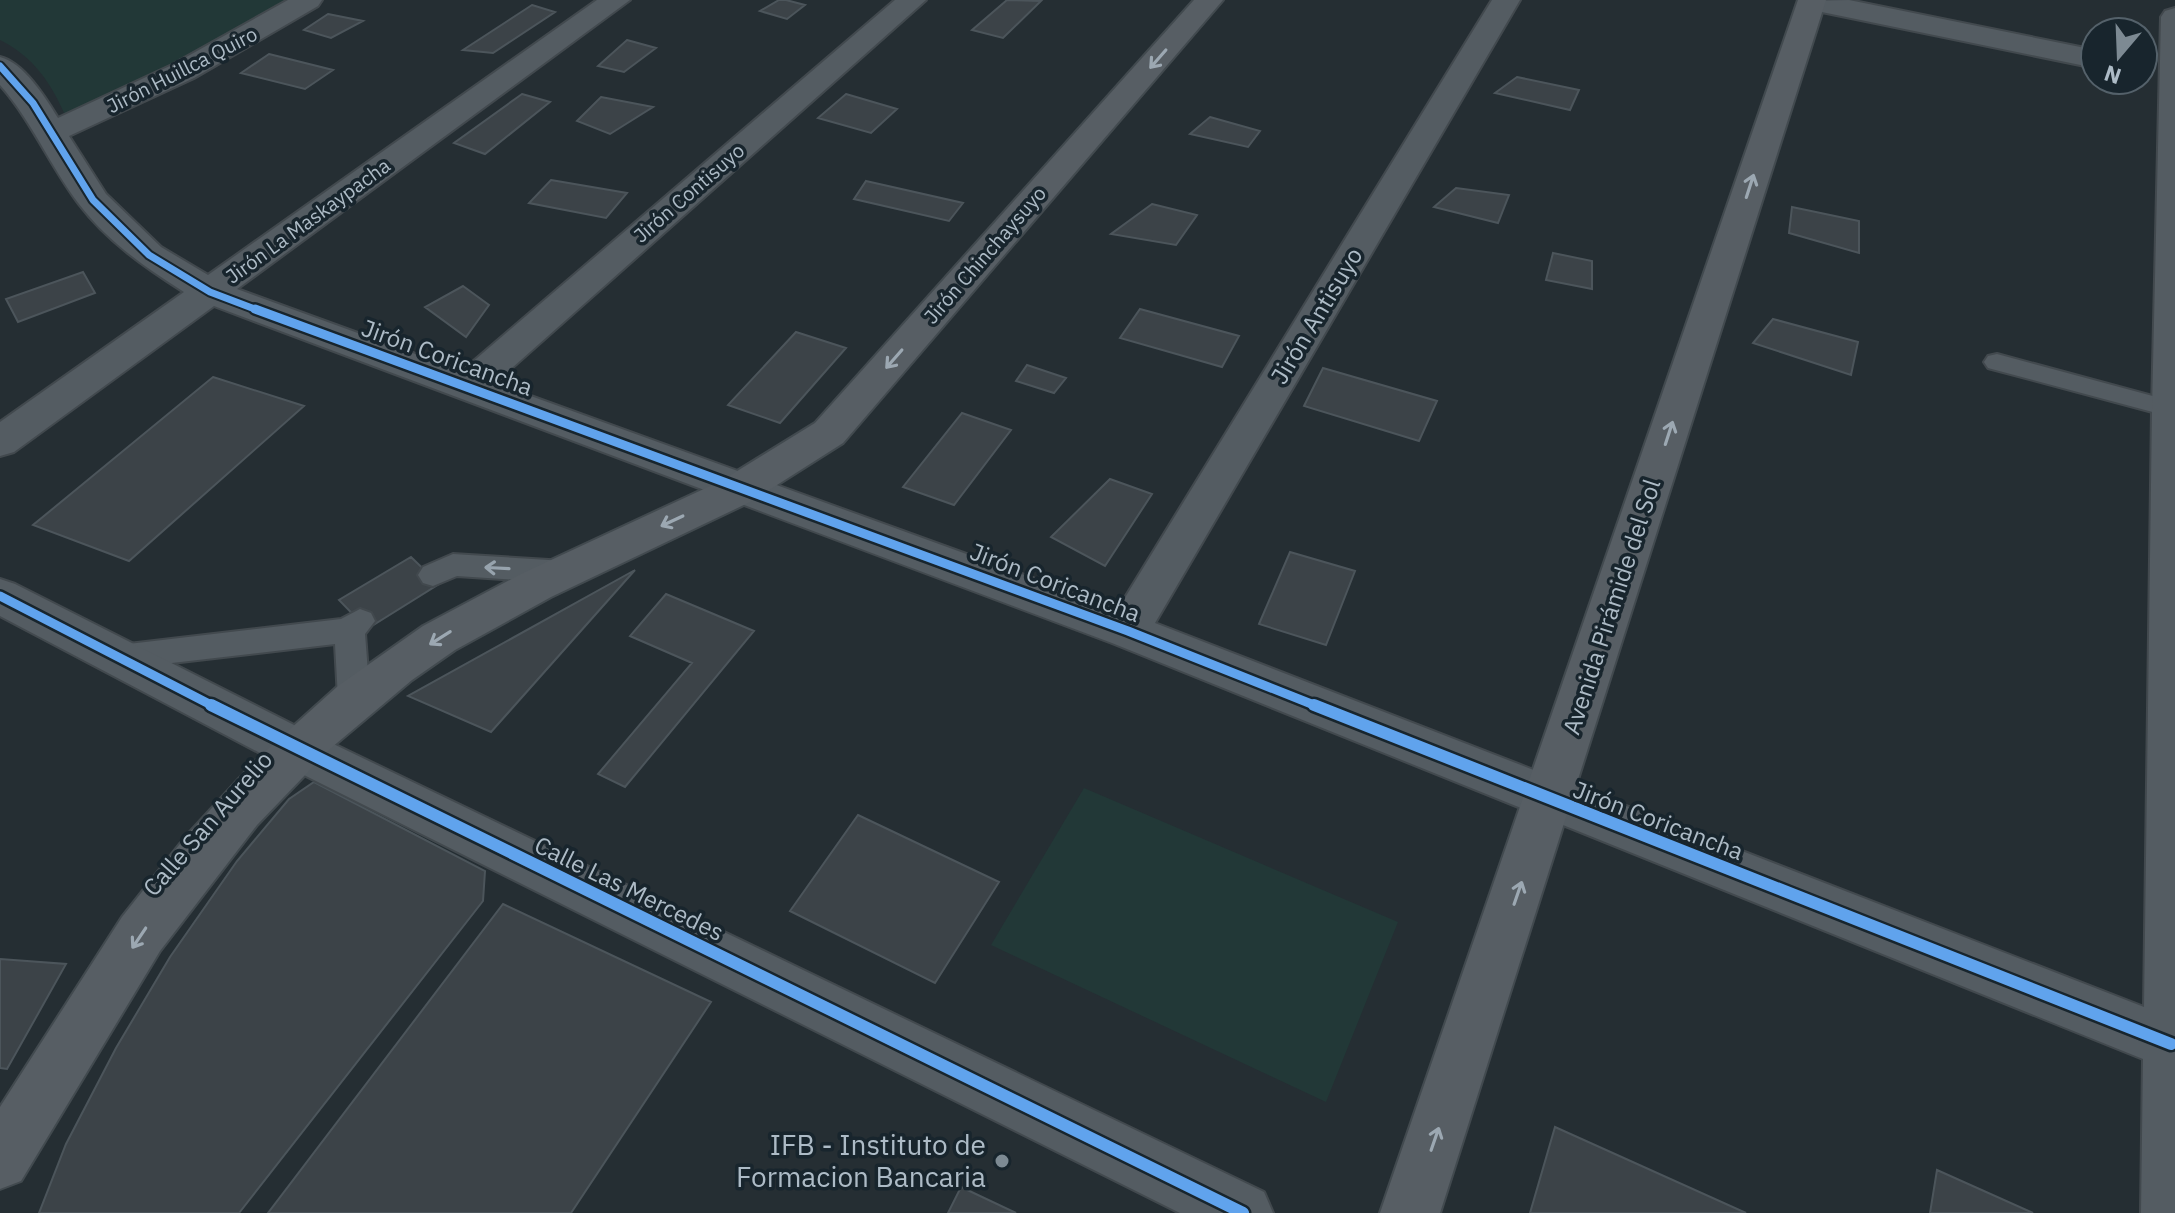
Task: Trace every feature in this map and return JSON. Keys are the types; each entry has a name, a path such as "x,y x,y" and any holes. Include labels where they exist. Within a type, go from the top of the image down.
{"main road":[{"name":"Jirón Chinchaysuyo","path":"743,488 790,462 829,433 1209,0"},
{"name":"Avenida Pirámide del Sol","path":"1410,1213 1812,0"},
{"name":"Calle San Aurelio","path":"0,1160 140,935 227,825 354,698 438,638 518,593 743,488"}],"street":[{"name":"Jirón Huillca Quiro","path":"52,132 112,108 179,75 308,0"},
{"path":"569,0 610,4"},
{"name":"Jirón Contisuyo","path":"467,387 912,0"},
{"name":"Jirón Antisuyo","path":"1128,631 1506,0"},
{"path":"1812,0 2079,56"},
{"name":"Jirón La Maskaypacha","path":"0,442 610,4"},
{"path":"2171,1213 2174,572 2171,410 2175,17"},
{"name":"Jirón Coricancha","path":"0,66 33,103 93,200 149,255 210,292 1128,631 2171,1044"},
{"name":"Calle Las Mercedes","path":"0,596 299,750 1243,1213"}],"lane":[{"path":"1997,362 2171,410"},
{"path":"433,575 453,565 565,572"},
{"path":"120,657 354,625 354,698"}],"green space":[{"path":"0,0 291,0 126,92 66,117 40,72 23,54 0,40"},
{"path":"1084,788 1398,922 1326,1102 991,945"}],"building":[{"path":"779,0 805,5 787,19 760,11"},
{"path":"1007,0 1041,1 1003,38 972,30"},
{"path":"532,5 555,12 493,53 463,50"},
{"path":"328,14 363,21 331,38 304,30"},
{"path":"627,40 656,48 624,72 598,66"},
{"path":"269,54 333,70 305,89 241,73"},
{"path":"1517,77 1579,90 1570,110 1495,93"},
{"path":"522,94 550,102 485,154 454,143"},
{"path":"846,94 897,109 871,133 818,118"},
{"path":"601,97 653,107 610,134 577,121"},
{"path":"1210,117 1260,131 1248,147 1190,134"},
{"path":"551,180 627,193 606,218 529,203"},
{"path":"866,181 963,203 949,221 854,199"},
{"path":"1456,188 1509,195 1498,223 1434,207"},
{"path":"1152,204 1197,215 1176,245 1111,234"},
{"path":"1792,207 1859,221 1859,253 1789,233"},
{"path":"1553,253 1592,261 1592,289 1546,280"},
{"path":"83,272 95,293 18,322 6,299"},
{"path":"463,286 489,305 466,337 425,307"},
{"path":"1140,309 1239,336 1222,367 1120,338"},
{"path":"1773,319 1858,342 1851,375 1753,343"},
{"path":"796,332 846,348 780,423 728,405"},
{"path":"1027,365 1066,378 1054,393 1016,381"},
{"path":"1323,368 1437,401 1419,441 1304,406"},
{"path":"213,377 304,406 129,561 33,525"},
{"path":"962,413 1011,430 954,505 903,487"},
{"path":"1110,479 1152,494 1105,566 1051,537"},
{"path":"1290,552 1355,571 1326,645 1259,624"},
{"path":"411,557 439,584 367,629 339,600"},
{"path":"635,570 491,732 408,696"},
{"path":"666,594 754,631 625,787 598,774 692,663 630,636"},
{"path":"314,782 485,871 483,901 239,1213 39,1213 66,1144 116,1048 170,957 237,861 289,799"},
{"path":"858,815 999,882 935,983 790,911"},
{"path":"503,904 711,1002 571,1213 268,1213"},
{"path":"0,959 66,964 7,1069 0,1068"},
{"path":"1555,1127 1746,1213 1530,1213"},
{"path":"1937,1170 2033,1213 1930,1213"},
{"path":"961,1187 1016,1213 948,1213"}],"cycle path":[{"path":"0,66 33,103 93,200 149,255 210,292 1128,631 2171,1044"},
{"path":"0,596 277,739 1243,1213"}],"place":[{"name":"IFB - Instituto de Formacion Bancaria","path":"1002,1161"}]}
